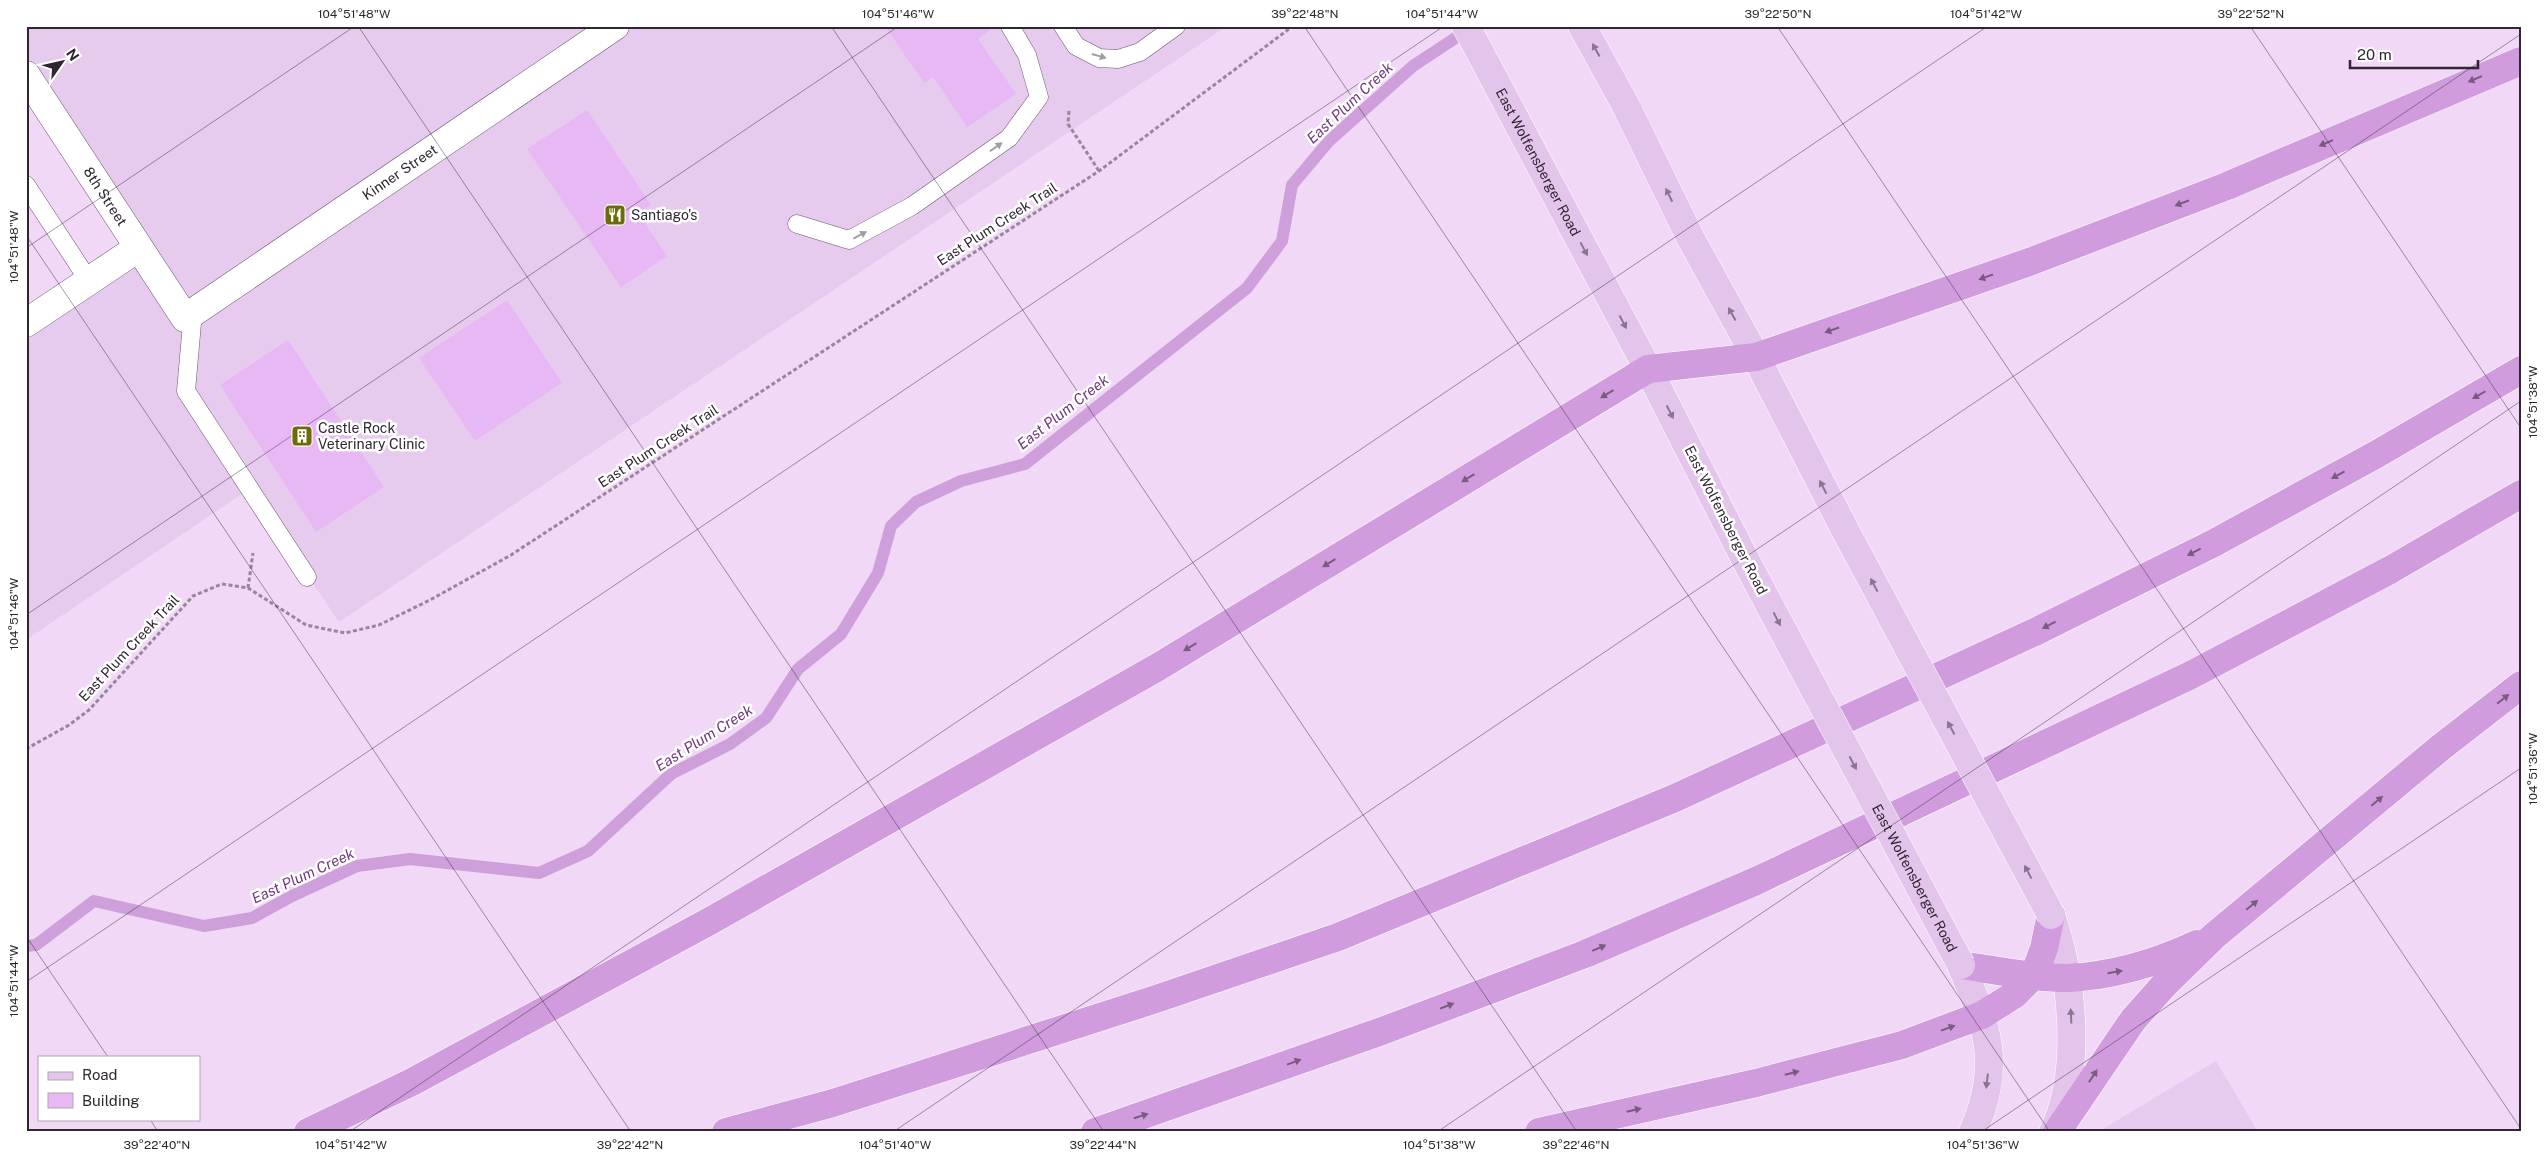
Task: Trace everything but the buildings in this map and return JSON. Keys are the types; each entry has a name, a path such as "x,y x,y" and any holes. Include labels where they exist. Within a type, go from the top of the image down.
{"highway":[{"path":"308,1132 412,1082 710,921 1158,667 1648,369 1756,357 2032,261 2218,189 2521,61"},
{"path":"726,1132 833,1103 1156,999 1338,937 1675,798 2037,631 2214,542 2377,454 2521,370"},
{"path":"1095,1132 1363,1038 1585,954 1756,881 2191,674 2390,570 2521,494"},
{"path":"2057,1132 2134,1020 2165,984 2214,936 2440,748 2521,685"},
{"path":"1545,1130 1756,1083 1902,1045 1982,1015 2014,995 2034,975 2044,948 2050,914"},
{"path":"1960,965 2067,978 2129,969 2166,958 2214,936"},
{"path":"1545,1130 1618,1132"}],"main road":[{"name":"East Wolfensberger Road","path":"1466,26 1960,965 1982,1015 1990,1048 1988,1082 1973,1132"},
{"path":"1582,26 1625,104 1691,239 1756,357 1845,530 2050,914 2061,944 2071,1016 2071,1053 2064,1100 2053,1132"}],"street":[{"name":"Kinner Street","path":"189,315 615,26"},
{"name":"8th Street","path":"26,75 138,248 189,315"},
{"path":"26,323 138,248"}],"lane":[{"path":"797,224 849,240 912,206 1009,138 1039,97 1027,55 1010,26"},
{"path":"1063,26 1076,46 1099,58 1118,59 1140,52 1176,26"},
{"path":"26,185 89,281"},
{"path":"189,315 186,391 307,577"}],"path":[{"name":"East Plum Creek Trail","path":"26,749 69,725 89,710 193,596 222,584 248,588 306,625 345,633 379,625 430,600 511,555 1099,171 1293,26"}],"shaded area":[{"path":"26,26 1227,26 339,622 249,489 26,640 26,323 138,248 26,75"},
{"path":"2216,1061 2258,1132 2098,1132"}],"waterway":[{"name":"East Plum Creek","path":"26,946 36,945 94,901 204,926 252,918 292,896 357,866 410,859 539,873 588,851 671,774 730,744 766,718 798,669 841,634 878,573 891,526 916,502 961,481 1025,464 1247,288 1282,241 1292,185 1329,141 1413,66 1469,29"}],"place":[{"name":"Santiago's","path":"615,215"},
{"name":"Castle Rock Veterinary Clinic","path":"302,436"}]}
